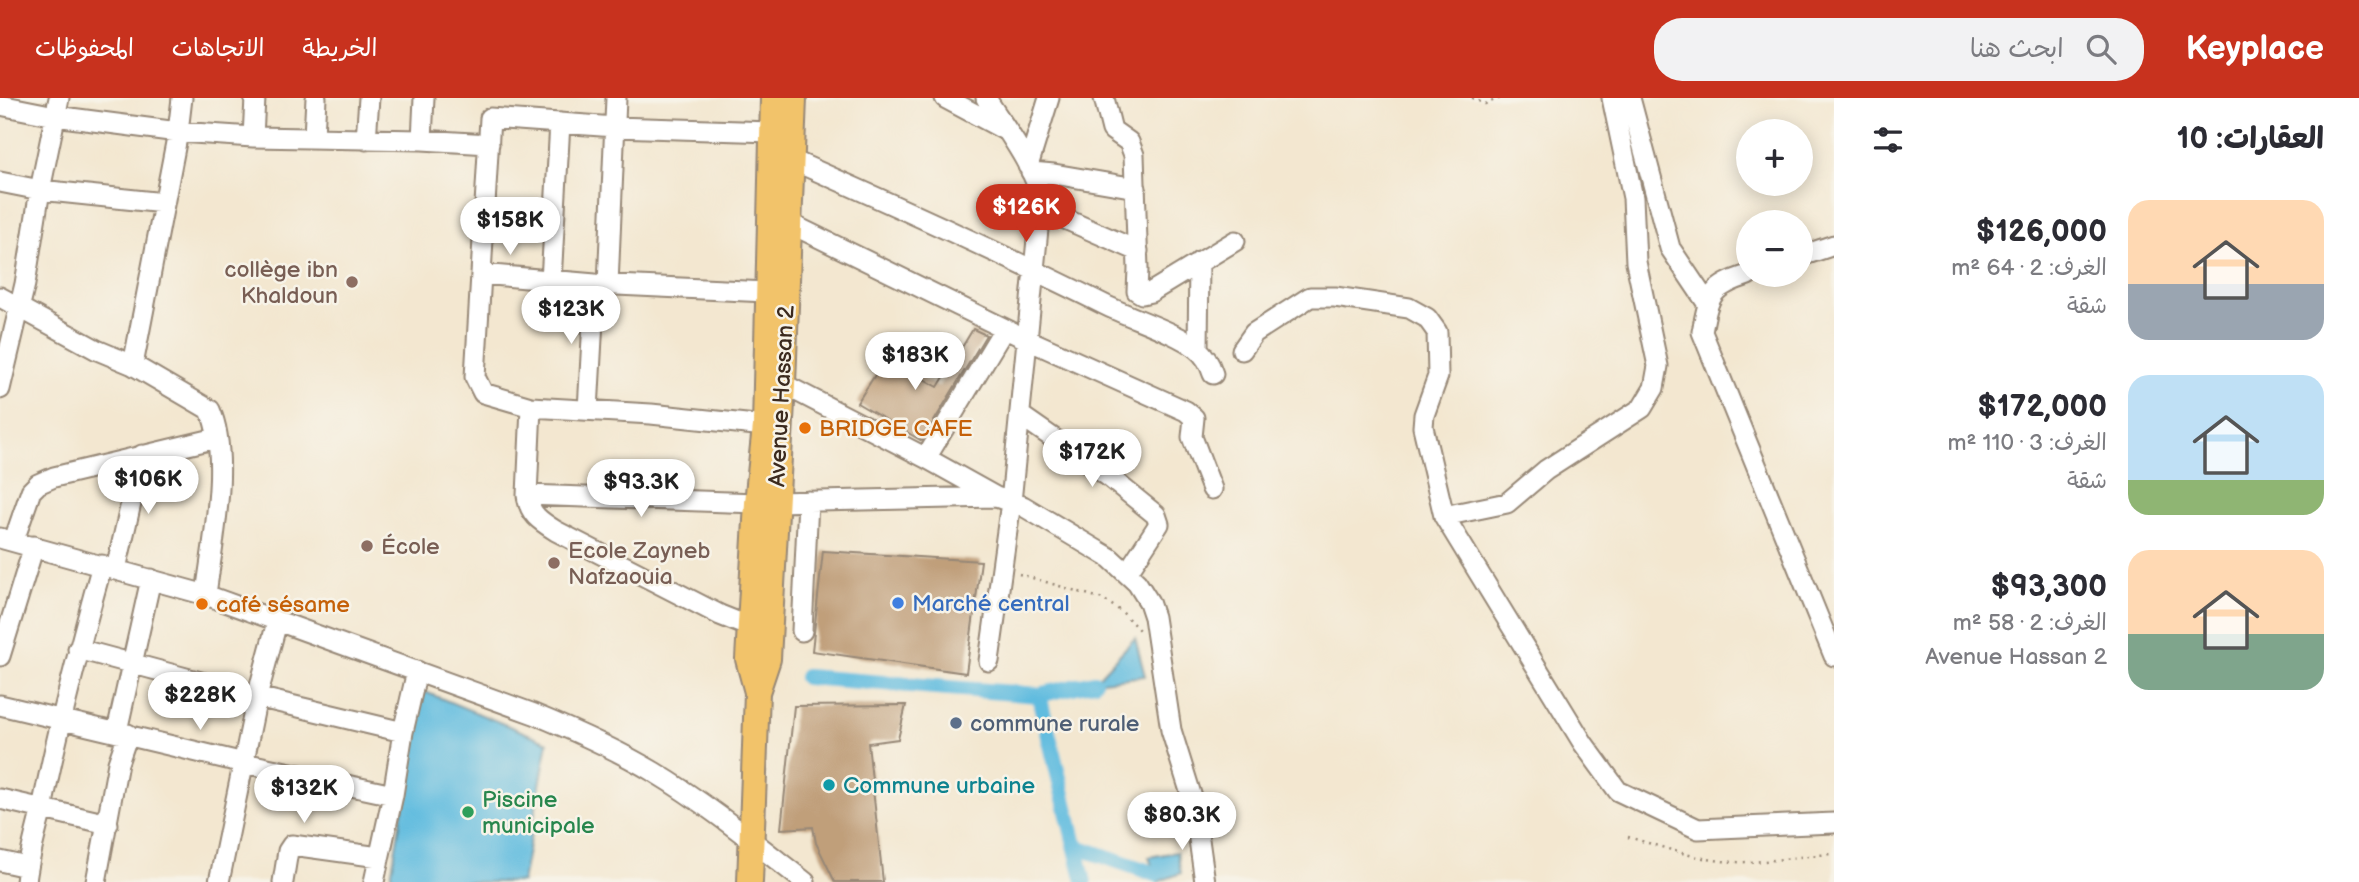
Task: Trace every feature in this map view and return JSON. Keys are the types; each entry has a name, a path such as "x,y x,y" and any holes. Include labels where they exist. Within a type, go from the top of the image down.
{"main road":[{"name":"Avenue Hassan 2","path":"750,882 757,692 768,659 774,550 766,503 765,425 773,98"},
{"name":"Avenue Hassan 2","path":"757,692 748,659 783,384 794,98"}],"street":[{"path":"133,365 178,132 182,98"},
{"path":"253,136 255,98"},
{"path":"314,136 316,98"},
{"path":"366,140 369,98"},
{"path":"422,140 424,98"},
{"path":"492,98 475,377 482,393 531,407 765,425"},
{"path":"588,410 602,284 616,98"},
{"path":"945,98 1005,130"},
{"path":"1030,169 1049,98"},
{"path":"1104,98 1112,130 1126,139 1131,146 1136,188 1136,287 1139,293 1151,292 1235,241"},
{"path":"1444,516 1507,503 1546,470 1642,408 1654,388 1658,366 1636,262 1633,198 1612,98"},
{"path":"1630,98 1670,248 1707,303"},
{"path":"989,662 1002,571 1004,500 1020,415 1040,208 1038,186 992,102"},
{"path":"0,105 57,107 178,132 489,144"},
{"path":"0,389 19,306 57,107"},
{"path":"491,118 615,127 773,132"},
{"path":"551,281 561,123"},
{"path":"792,160 1034,270 1198,349 1210,363 1213,374"},
{"path":"1030,169 1136,188"},
{"path":"0,182 40,190 164,204"},
{"path":"1040,208 1138,251"},
{"path":"789,223 1004,329 1191,414 1195,421 1192,438 1212,489"},
{"path":"1813,252 1834,245"},
{"path":"1198,349 1199,262"},
{"path":"481,274 551,281 767,292"},
{"path":"1736,279 1722,284 1707,303 1702,332 1834,656"},
{"path":"1242,350 1254,333 1310,297 1335,296 1401,305 1427,318 1437,332 1438,376 1424,415 1423,427 1444,516 1583,743 1618,791 1698,829 1834,822"},
{"path":"0,297 97,350 133,365 205,407 212,417 219,458 217,507 206,595"},
{"path":"926,457 1004,329"},
{"path":"783,384 1004,500 1023,506 1080,539 1117,563 1127,573 1143,592 1154,617 1171,730 1194,804 1205,882"},
{"path":"531,407 527,495 532,512 556,531 720,615 750,627"},
{"path":"1020,415 1109,477 1159,519 1127,573"},
{"path":"217,438 54,477 38,484 31,491 7,539 206,595 534,714 586,736 654,772 751,840 805,882"},
{"path":"0,861 27,874 78,649 109,567 142,455"},
{"path":"527,495 766,503 1004,500"},
{"path":"802,631 808,501"},
{"path":"0,656 34,546"},
{"path":"774,550 806,546"},
{"path":"96,882 108,824 133,662 151,579"},
{"path":"219,882 257,697 277,622"},
{"path":"78,649 257,697 403,732"},
{"path":"374,882 417,671"},
{"path":"0,705 393,796"},
{"path":"0,799 108,824"},
{"path":"284,882 288,851 292,845 379,857"}],"path":[{"path":"1472,98 1485,104 1502,98"},
{"path":"1002,571 1032,577 1103,599 1122,612 1139,630"},
{"path":"1628,837 1703,859 1747,862 1834,854"}],"water":[{"path":"1135,638 1145,676 1094,682"},
{"name":"Piscine municipale","path":"423,691 548,742 522,882 390,882"},
{"path":"1177,852 1181,873 1158,882 1149,857"}],"building":[{"path":"973,329 986,335 922,441 857,403 886,358 938,387"},
{"path":"823,551 981,561 966,673 812,651"},
{"name":"Commune urbaine","path":"906,705 898,739 868,743 883,882 835,882 816,843 813,827 781,829 794,706"}],"waterway":[{"path":"806,677 1039,695 1094,682"},
{"path":"1039,695 1084,882"},
{"path":"1075,846 1155,874"}],"place":[{"name":"collège ibn Khaldoun","path":"352,282"},
{"name":"BRIDGE CAFE","path":"805,428"},
{"name":"École","path":"367,546"},
{"name":"Ecole Zayneb Nafzaouia","path":"554,563"},
{"name":"Marché central","path":"898,603"},
{"name":"café sésame","path":"202,604"},
{"name":"commune rurale","path":"956,723"},
{"name":"Commune urbaine","path":"829,785"},
{"name":"Piscine municipale","path":"468,812"}]}
